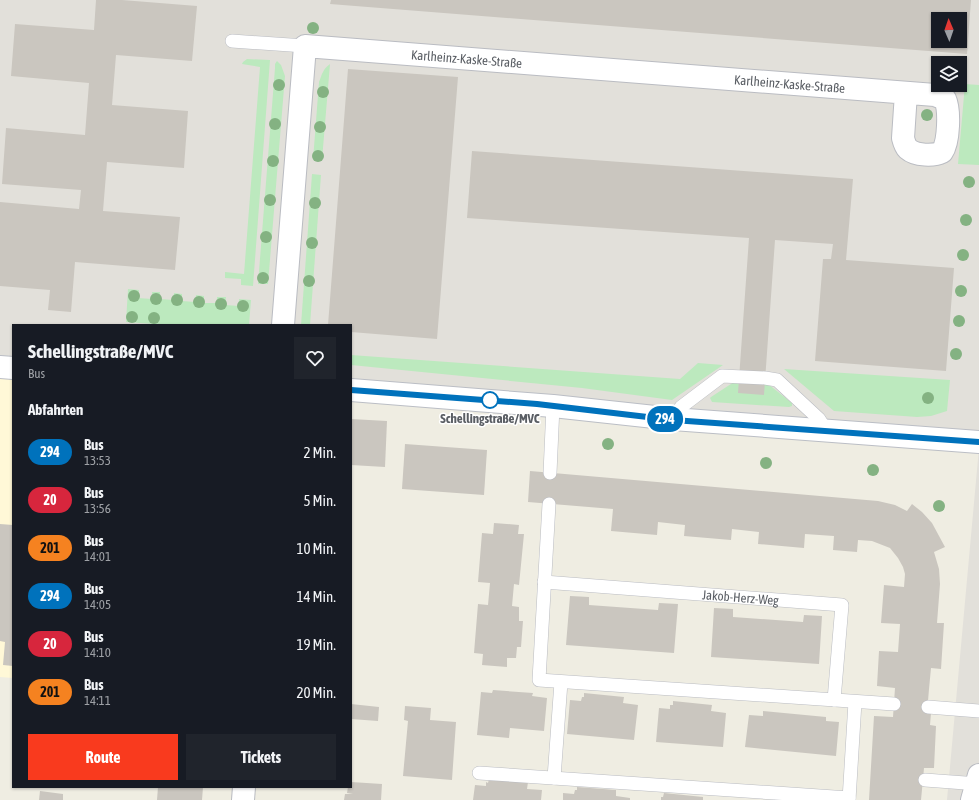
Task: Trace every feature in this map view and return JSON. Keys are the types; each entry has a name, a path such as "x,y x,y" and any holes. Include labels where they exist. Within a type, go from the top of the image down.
{"street":[{"name":"Karlheinz-Kaske-Straße","path":"305,46 906,93"},
{"path":"283,324 305,46"},
{"path":"0,367 12,368"},
{"path":"352,390 553,406 673,420 979,442"},
{"path":"243,800 244,788"}],"lane":[{"path":"232,41 305,46"},
{"path":"673,420 681,407 722,376 765,378 777,380 819,419 826,430"},
{"path":"550,473 553,406"},
{"path":"548,504 539,680 894,704"},
{"name":"Jakob-Herz-Weg","path":"544,582 842,605 834,700"},
{"path":"554,778 561,682"},
{"path":"478,773 849,799 855,702"},
{"path":"928,707 979,711"},
{"path":"926,780 977,786"}],"shaded area":[{"path":"0,0 979,0 979,444 352,394 352,324 12,324 12,367 0,366"},
{"path":"0,366 12,367 12,678 0,677"},
{"path":"979,448 979,800 947,800"}],"green space":[{"path":"247,59 270,60 253,286 241,285 241,279 225,278 225,272 244,274 260,67 242,64"},
{"path":"277,61 281,65 285,76 268,284 258,284 275,64"},
{"path":"330,64 322,160 313,160 319,82 324,70"},
{"path":"967,84 979,85 979,165 958,164 964,92 967,92"},
{"path":"312,174 321,175 310,324 301,324"},
{"path":"128,289 139,290 138,298 152,299 152,292 160,292 160,299 173,300 174,293 182,294 182,301 195,302 196,295 204,296 204,303 217,303 217,297 226,297 225,305 239,306 239,299 251,300 249,324 154,324 126,322"},
{"path":"352,355 680,379 698,363 723,365 672,400 582,388 352,365"},
{"path":"784,369 950,380 947,411 931,416 917,417 834,411"},
{"path":"734,382 768,384 792,403 792,406 712,402 711,397"}],"building":[{"path":"96,0 122,0 197,6 192,61 116,55 112,105 188,111 184,168 107,162 103,211 180,217 175,270 75,262 71,312 48,310 50,290 0,286 0,202 79,209 81,190 2,184 6,128 85,135 89,83 11,76 15,24 94,30"},
{"path":"331,0 971,0 967,54 330,4"},
{"path":"348,69 458,77 437,339 352,332 352,324 328,324"},
{"path":"472,151 853,179 846,260 954,268 946,371 815,361 823,259 831,259 833,244 775,240 764,395 738,393 749,238 467,218"},
{"path":"352,419 387,421 385,467 352,465"},
{"path":"405,444 487,450 484,495 402,489"},
{"path":"530,471 878,501 895,505 907,511 912,504 922,512 932,523 945,547 934,552 939,569 940,584 937,623 944,623 941,669 931,668 927,713 931,713 930,725 936,726 934,768 924,768 921,800 869,800 874,716 893,717 895,688 877,686 879,651 898,652 900,624 881,623 884,585 904,587 905,574 903,567 890,548 872,541 858,540 857,552 833,550 834,536 805,534 804,548 758,544 759,532 732,529 731,540 684,536 685,525 658,522 657,535 611,531 613,509 528,502"},
{"path":"494,523 519,525 518,534 524,534 519,585 514,584 512,606 519,607 519,621 523,621 521,647 517,647 516,658 507,658 507,667 482,665 483,654 474,653 478,604 488,605 490,583 478,582 482,533 493,534"},
{"path":"0,524 12,525 12,666 3,665 5,642 0,641"},
{"path":"570,596 589,597 589,605 658,610 659,603 678,604 674,653 566,645"},
{"path":"714,608 733,609 733,617 803,622 804,615 822,616 819,664 711,657"},
{"path":"493,690 533,693 532,696 547,698 544,731 510,728 509,738 477,735 481,692 492,693"},
{"path":"584,693 624,697 623,703 638,705 634,740 567,734 570,700 581,701 582,697 584,697"},
{"path":"673,701 712,705 711,711 726,713 723,747 656,742 659,708 670,709 670,705 673,705"},
{"path":"352,704 379,707 378,721 352,719"},
{"path":"405,706 431,708 430,720 456,722 452,780 403,776 408,721 404,720"},
{"path":"763,711 826,717 826,721 839,722 836,756 745,747 749,715 763,716"},
{"path":"489,779 528,782 527,789 542,790 541,800 473,800 475,785 486,786 486,782 488,783"},
{"path":"352,782 382,784 381,800 344,800 345,794 353,794 347,793 348,788 352,788"},
{"path":"577,787 616,790 616,796 630,798 630,800 563,800 563,793 574,794"},
{"path":"158,788 203,788 202,800 157,800"},
{"path":"40,791 63,794 63,800 39,800"},
{"path":"664,793 703,797 703,800 661,800"}],"bus line":[{"name":"294","path":"352,390 537,404 673,420 979,442"}],"place":[{"name":"Schellingstraße/MVC","path":"490,400"}]}
